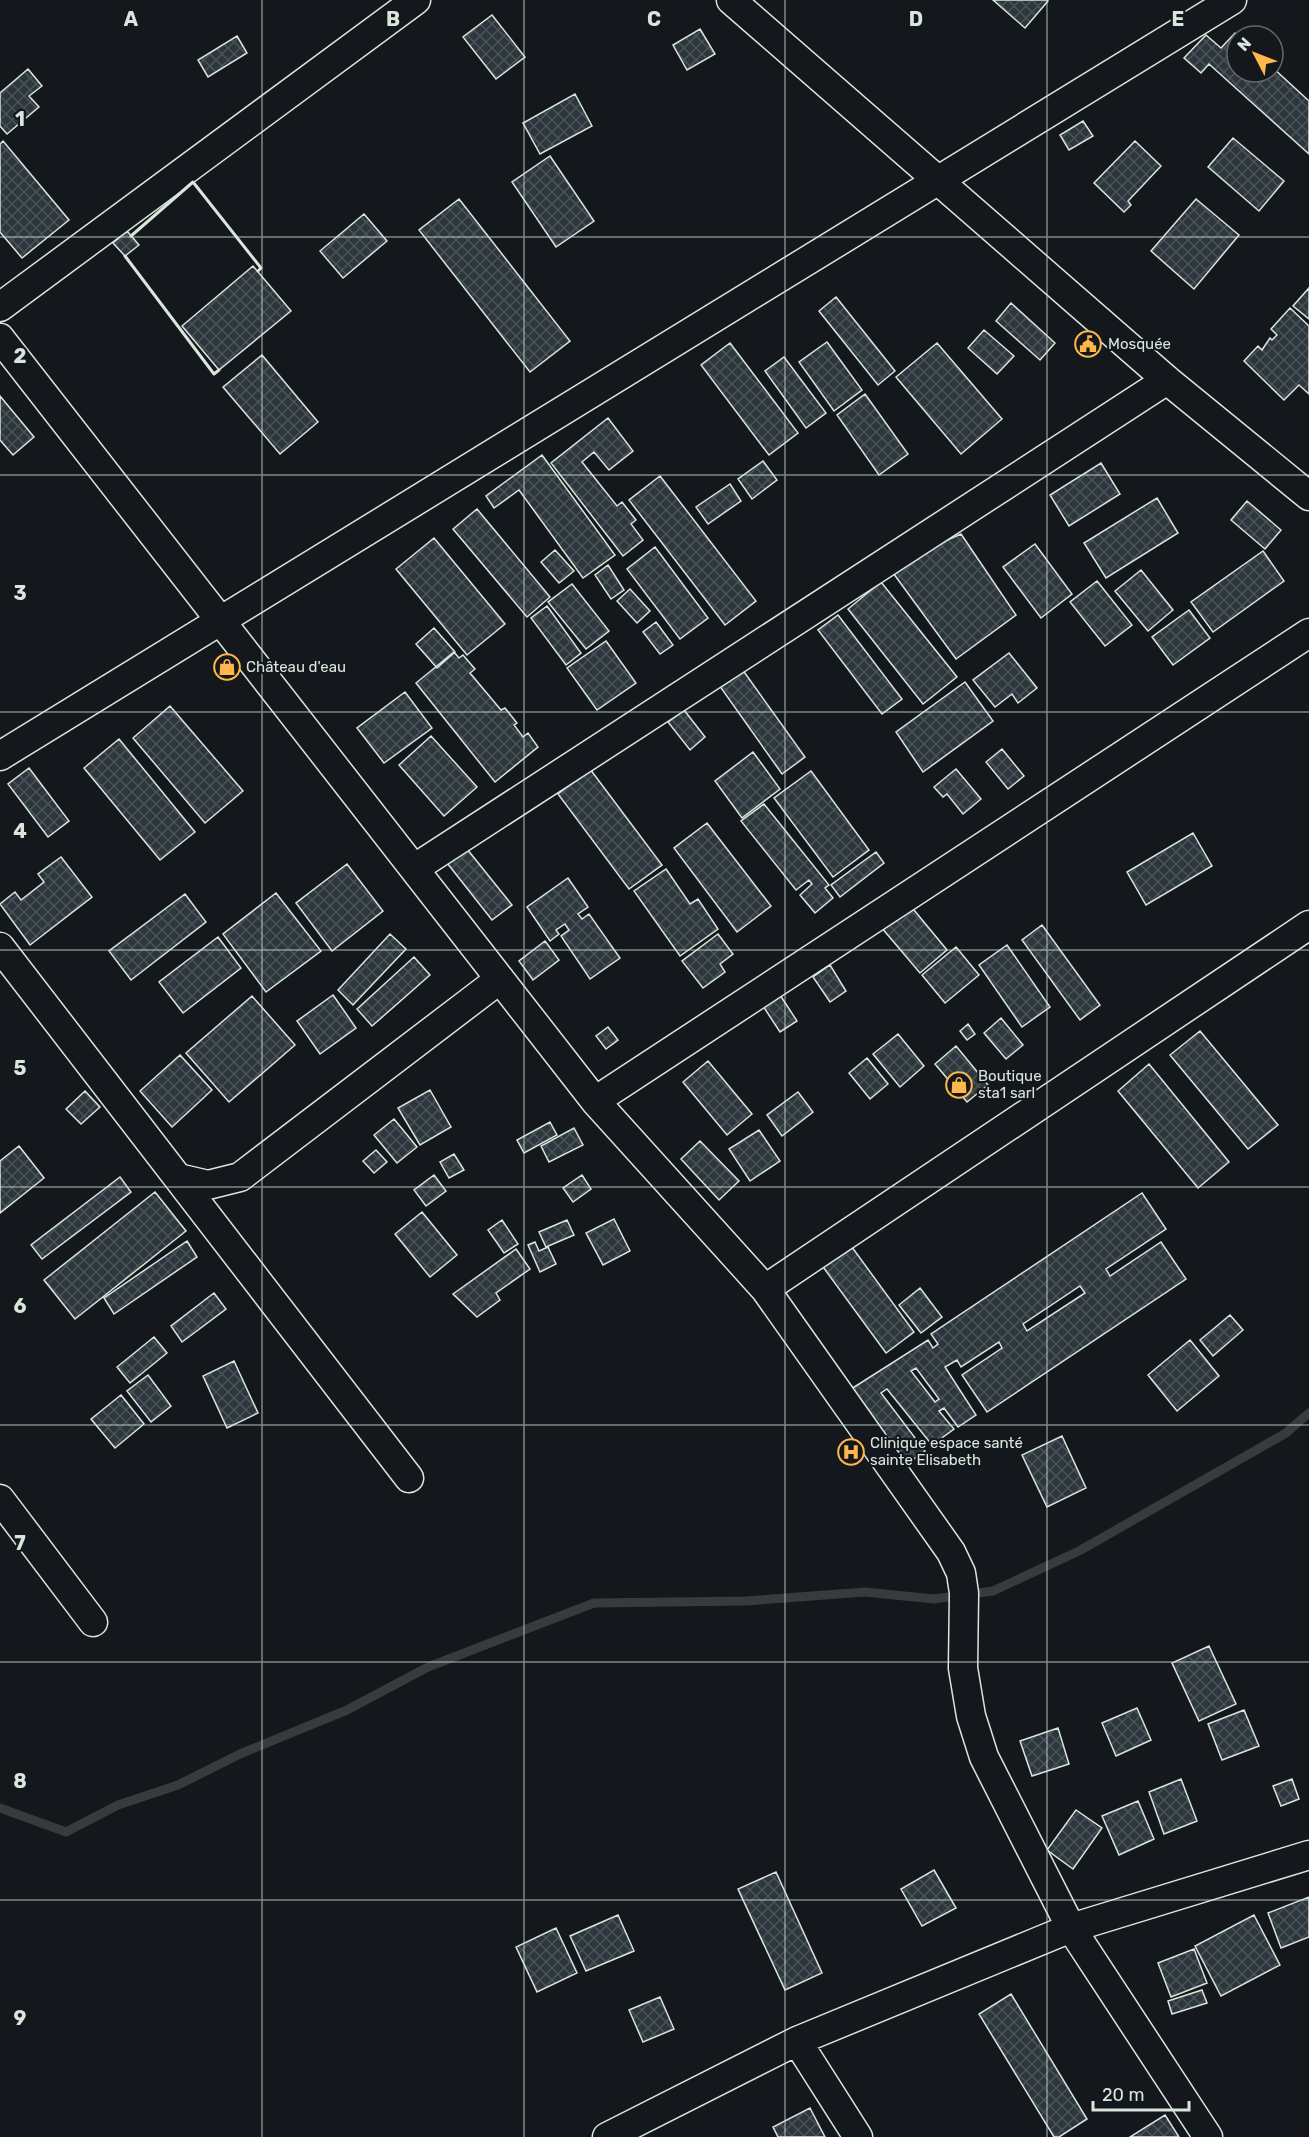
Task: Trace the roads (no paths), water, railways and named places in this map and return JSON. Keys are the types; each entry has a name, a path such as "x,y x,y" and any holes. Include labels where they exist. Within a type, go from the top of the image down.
{"street":[{"path":"0,307 416,0"},
{"path":"731,0 1167,380 1309,496"},
{"path":"0,756 1232,0"},
{"path":"0,338 595,1101 765,1289 951,1552 961,1573 964,1593 963,1668 971,1716 984,1757 1071,1928 1208,2137"},
{"path":"415,868 1167,380"},
{"path":"595,1101 1309,633"},
{"path":"765,1289 1309,925"},
{"path":"0,947 409,1478"},
{"path":"178,1178 208,1185 240,1177 500,979"},
{"path":"0,1499 93,1622"},
{"path":"607,2137 797,2041 1071,1928 1309,1856"},
{"path":"797,2041 858,2137"}],"waterway":[{"path":"0,1808 66,1832 118,1805 178,1785 240,1754 347,1710 428,1667 594,1603 746,1601 865,1592 934,1599 993,1591 1079,1551 1286,1433 1309,1413"}],"place":[{"name":"Mosquée","path":"1088,344"},
{"name":"Château d'eau","path":"227,667"},
{"name":"Boutique sta1 sarl","path":"959,1085"},
{"name":"Clinique espace santé sainte Elisabeth","path":"851,1452"}]}
